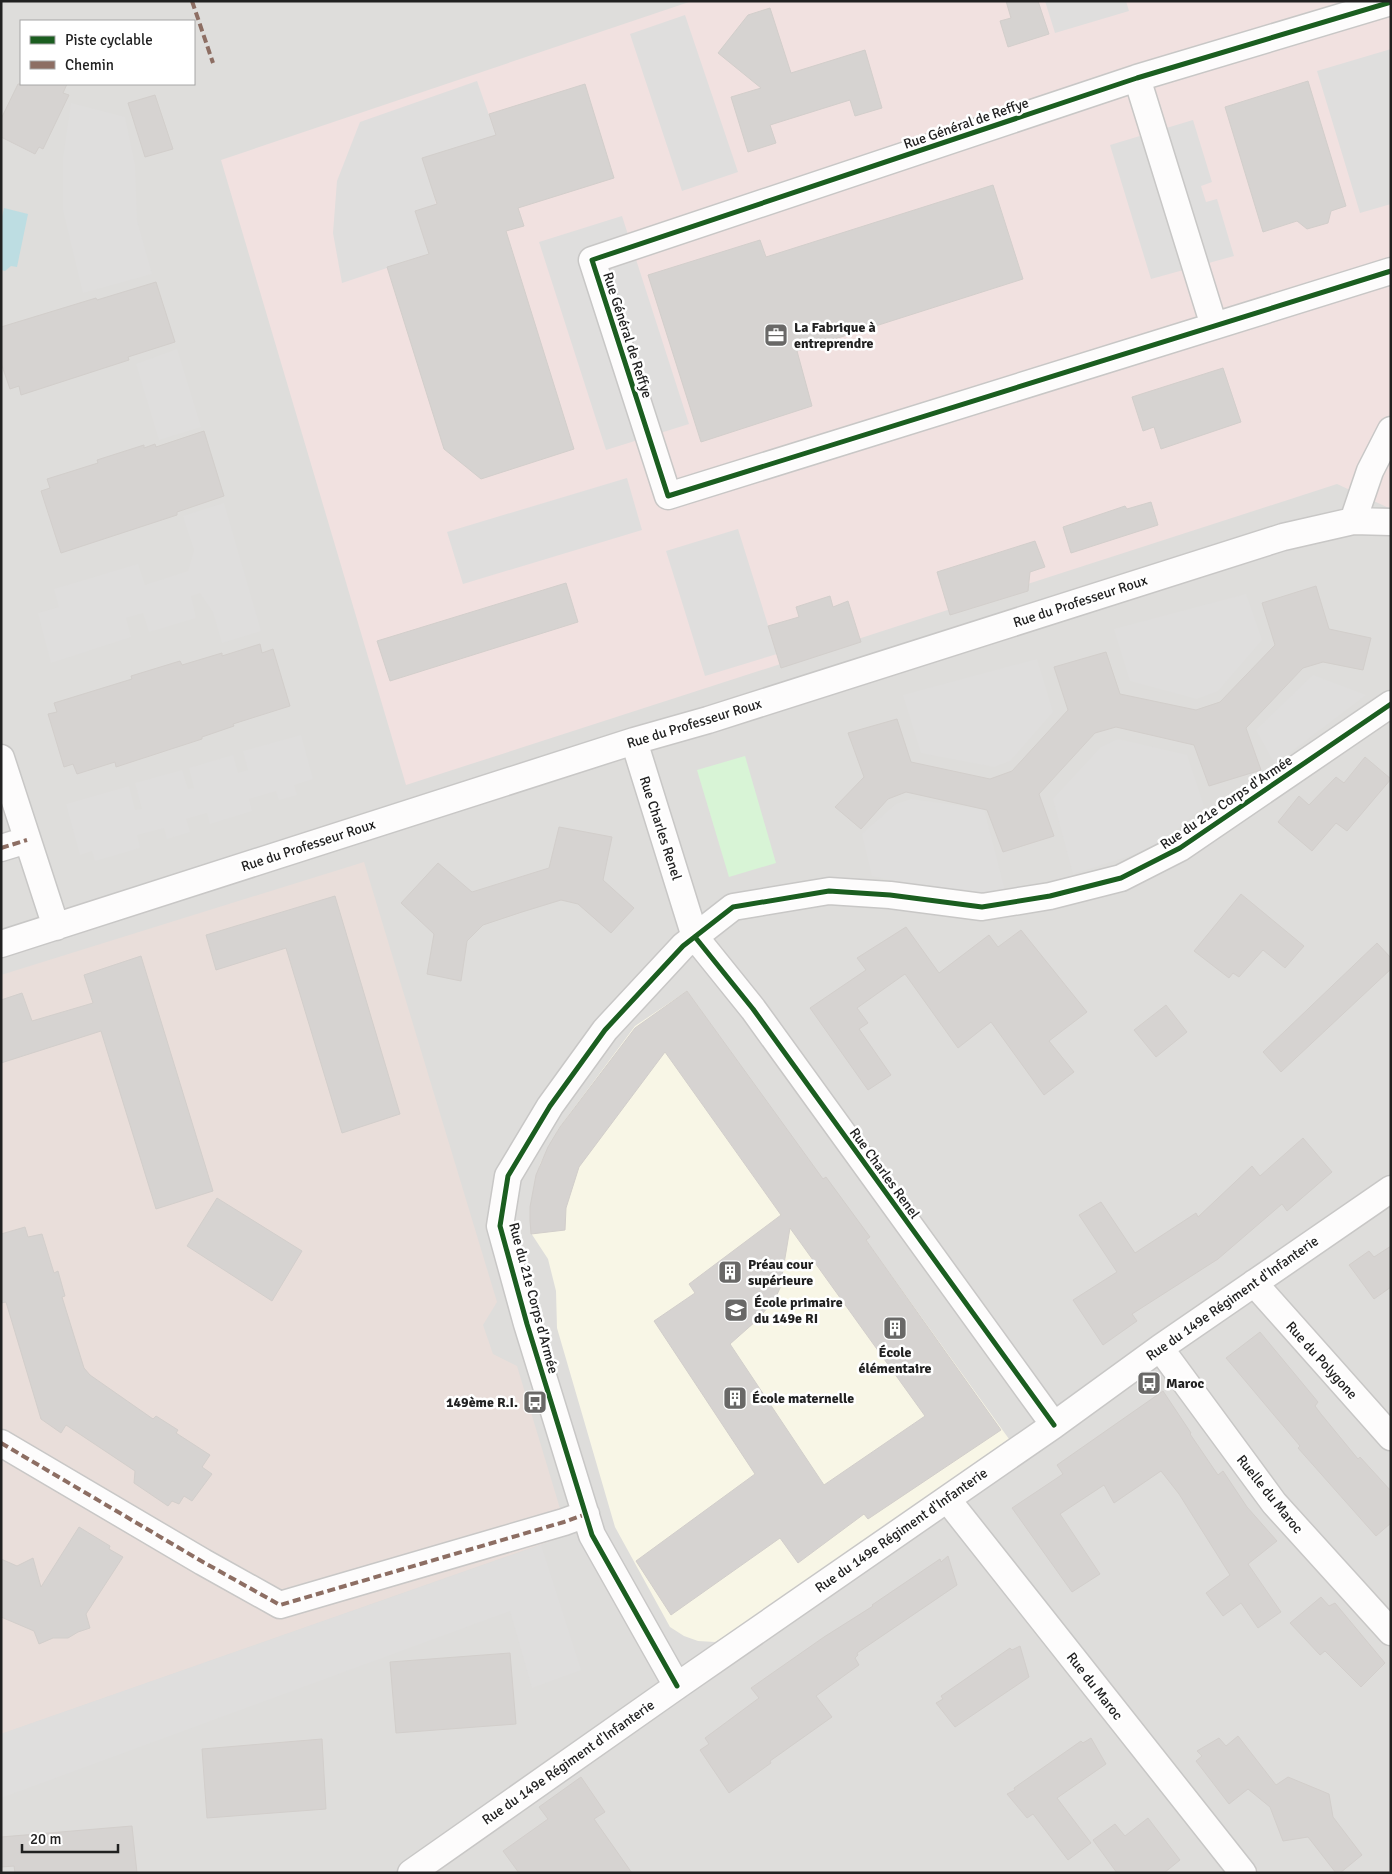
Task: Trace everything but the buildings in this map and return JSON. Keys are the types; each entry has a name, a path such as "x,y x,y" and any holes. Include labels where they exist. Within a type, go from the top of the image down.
{"street":[{"name":"Rue Général de Reffye","path":"1391,2 1137,78 592,260 668,496 1391,270"},
{"path":"1137,78 1214,326"},
{"path":"1353,521 1370,471 1391,430"},
{"name":"Rue du Professeur Roux","path":"1,944 1283,537 1353,521 1391,522"},
{"name":"Rue du 21e Corps d'Armée","path":"677,1686 592,1535 527,1324 500,1226 508,1176 550,1106 605,1030 683,946 733,907 829,891 890,895 982,907 1050,896 1121,878 1180,848 1391,704"},
{"name":"Rue Charles Renel","path":"634,742 695,937 753,1009 1054,1425"},
{"path":"1,758 56,927"},
{"path":"1,848 27,840"},
{"name":"Rue du 149e Régiment d'Infanterie","path":"412,1873 442,1864 677,1686 1391,1189"},
{"name":"Rue du Polygone","path":"1254,1283 1391,1437"},
{"name":"Ruelle du Maroc","path":"1160,1348 1274,1502 1391,1632"},
{"path":"1,1443 280,1605 586,1514"},
{"name":"Rue du Maroc","path":"946,1499 1243,1873"}],"shaded area":[{"path":"1,1 1391,1 1391,1873 1,1873"},
{"path":"692,1 1391,1 1391,509 1337,484 406,785 221,160"},
{"path":"1045,1 1126,1 1129,11 1055,33"},
{"path":"685,15 738,172 682,191 630,34"},
{"path":"1391,49 1391,204 1360,213 1317,71"},
{"path":"477,81 496,135 435,197 436,205 415,211 429,254 342,283 333,233 337,181 360,122"},
{"path":"71,103 125,117 135,165 137,221 152,274 83,293 63,210 63,158"},
{"path":"1193,120 1212,182 1201,186 1206,202 1217,199 1234,256 1151,279 1110,145"},
{"path":"622,216 689,424 606,450 539,242"},
{"path":"177,349 201,427 159,440 136,364"},
{"path":"627,478 642,530 463,584 447,532"},
{"path":"224,503 261,631 222,643 213,612 200,593 191,596 196,618 149,632 143,613 126,618 131,637 51,663 38,613 59,607 54,589 138,564 145,585 188,571 194,550 183,516"},
{"path":"738,529 777,654 705,676 666,551"},
{"path":"1246,594 1262,640 1218,691 1197,699 1130,681 1114,629"},
{"path":"1037,659 1053,712 1010,761 994,767 921,753 903,695"},
{"path":"1313,675 1366,695 1275,764 1256,730"},
{"path":"301,735 313,779 294,785 297,795 279,800 276,791 249,799 252,811 210,824 207,813 186,819 190,832 167,839 164,828 137,835 140,848 95,861 92,851 80,855 66,804 129,786 135,810 142,809 135,783 182,770 188,789 194,788 189,768 233,755 238,773 248,770 243,751"},
{"path":"1118,739 1187,755 1204,806 1155,848 1073,874 1053,799 1101,747"},
{"path":"911,799 984,809 1005,891 955,895 872,876 862,834 896,804"},
{"path":"364,862 497,1302 483,1325 493,1354 517,1366 568,1535 1,1734 1,975"},
{"name":"École primaire du 149e RI","path":"687,991 1009,1439 715,1642 698,1641 684,1636 670,1627 615,1527 557,1328 556,1291 548,1259 531,1233 531,1209 540,1164 559,1128 635,1026"},
{"path":"541,1545 581,1670 532,1688 510,1611 1,1798 1,1734"}],"green space":[{"path":"745,756 776,863 729,877 697,770"}],"water":[{"path":"4,208 28,214 17,267 11,266 5,271 1,270 1,221"}],"marked path":[{"path":"192,1 213,63"},
{"path":"1,848 27,840"},
{"path":"1,1443 280,1605 586,1514"}],"cycle path":[{"path":"1391,2 1137,78 592,260 668,496 1391,271"},
{"path":"677,1686 592,1535 527,1324 500,1226 508,1176 550,1106 605,1030 683,946 733,907 829,891 890,895 982,907 1050,896 1121,878 1180,848 1391,704"},
{"path":"695,937 753,1009 1054,1425"}],"place":[{"name":"La Fabrique à entreprendre","path":"776,335"},
{"name":"Préau cour supérieure","path":"730,1272"},
{"name":"École primaire du 149e RI","path":"736,1310"},
{"name":"École élémentaire","path":"895,1328"},
{"name":"Maroc","path":"1149,1383"},
{"name":"École maternelle","path":"735,1398"},
{"name":"149ème R.I.","path":"535,1402"}]}
